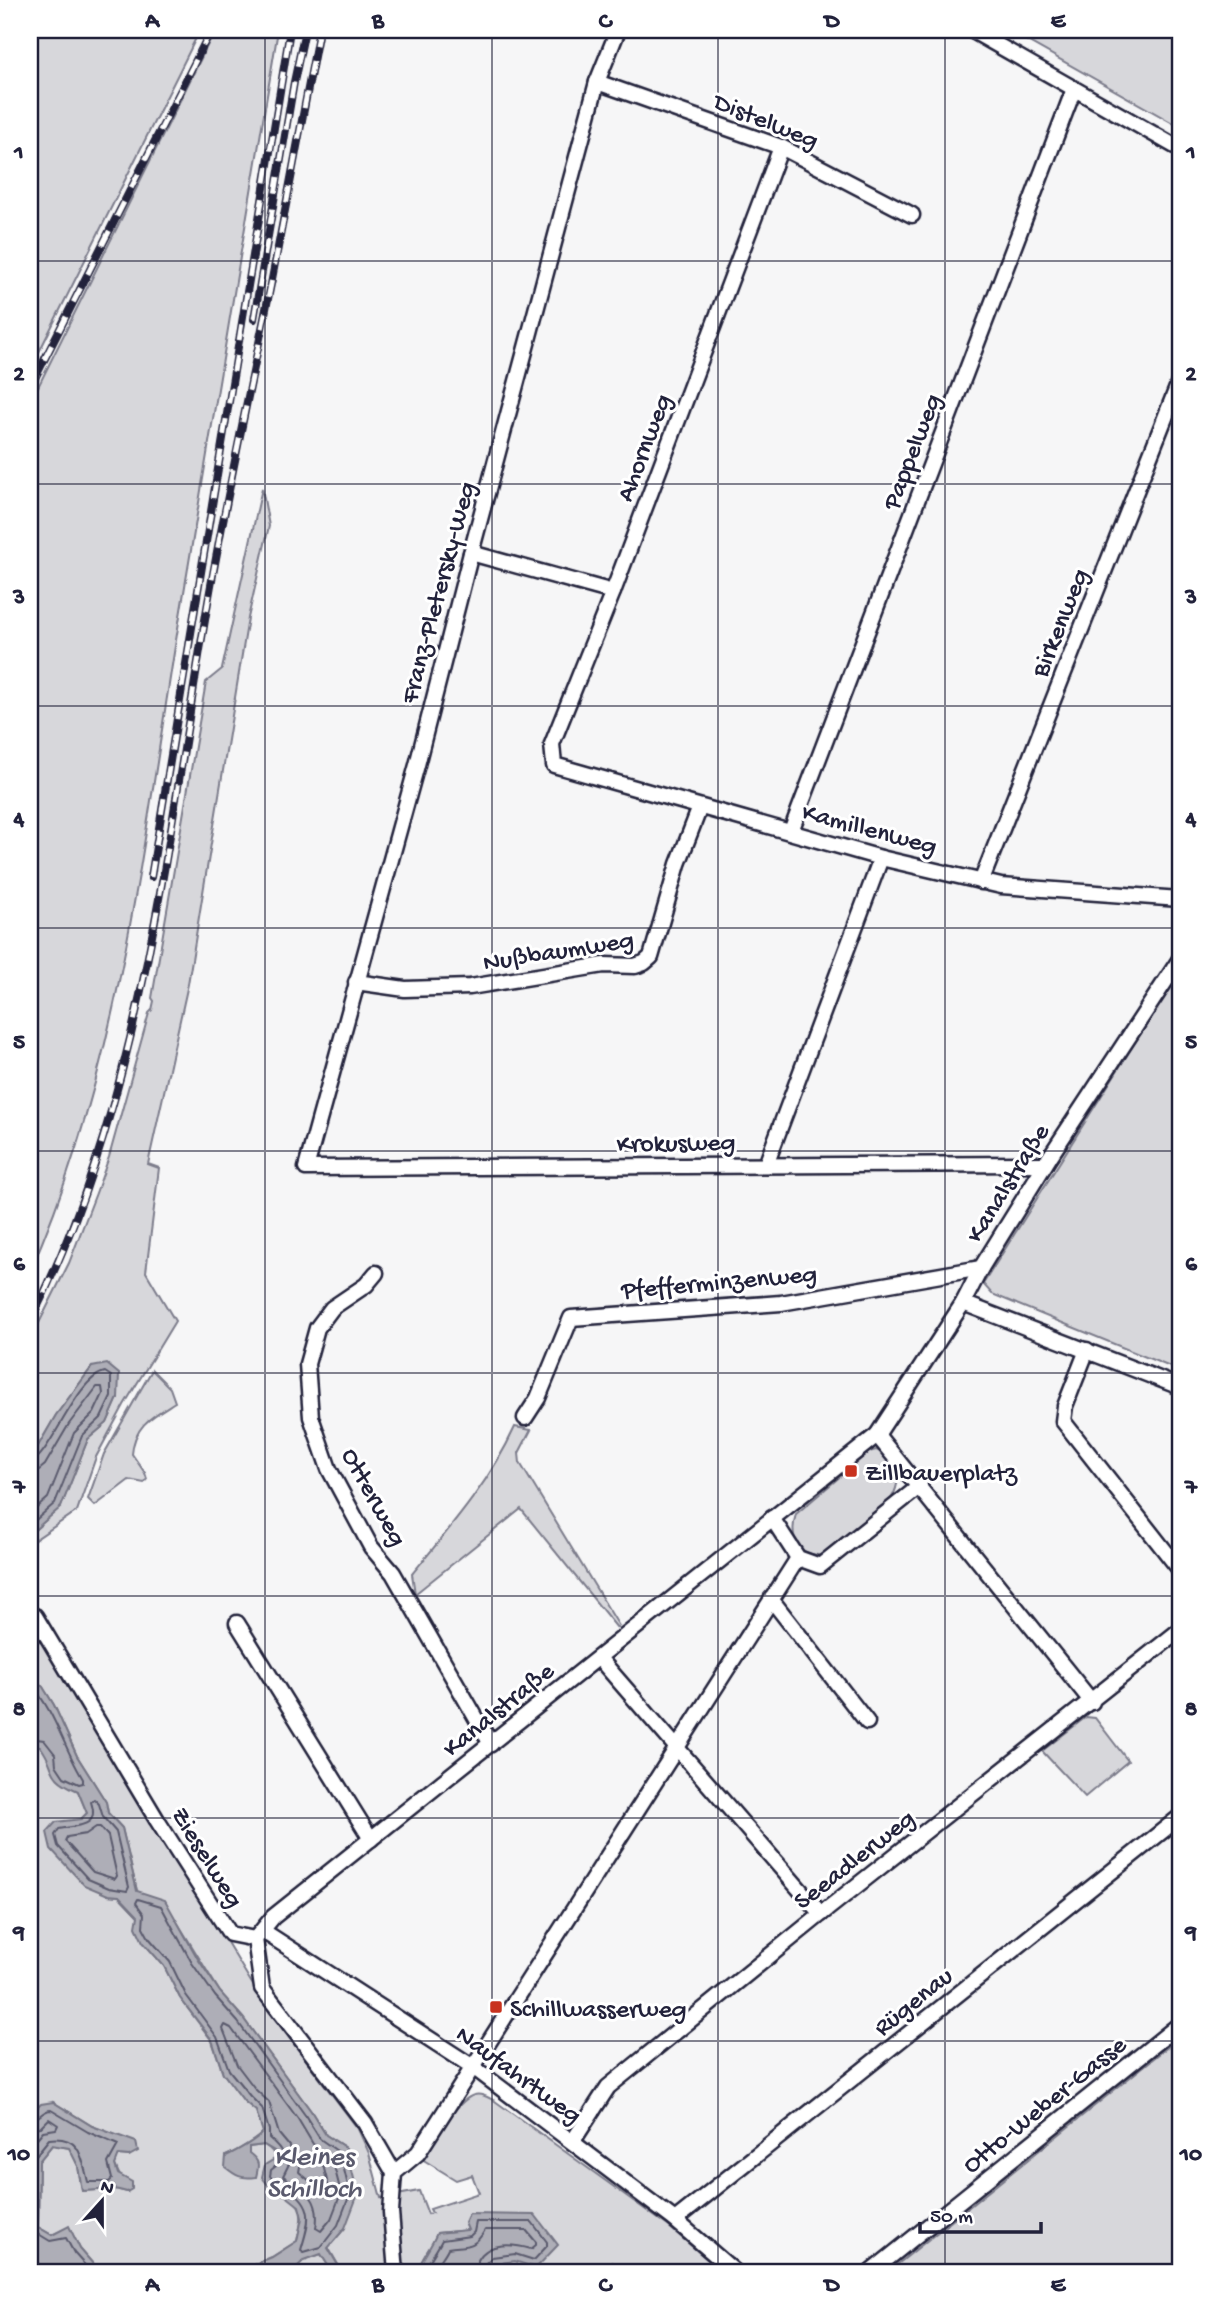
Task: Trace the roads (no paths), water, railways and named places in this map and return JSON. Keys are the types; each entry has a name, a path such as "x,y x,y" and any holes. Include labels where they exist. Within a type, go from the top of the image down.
{"street":[{"name":"Franz-Pletersky-Weg","path":"306,1168 597,82 618,30"},
{"path":"971,30 1180,149"},
{"name":"Distelweg","path":"597,82 781,147 912,215"},
{"name":"Pappelweg","path":"792,831 1074,89"},
{"name":"Ahornweg","path":"554,765 552,744 613,593 781,147"},
{"name":"Birkenweg","path":"981,882 1180,380"},
{"path":"471,553 613,593"},
{"name":"Kamillenweg","path":"554,765 881,858 981,882 1001,886 1180,899"},
{"name":"Nußbaumweg","path":"356,982 405,989 470,987 571,969 604,965 635,966 644,963 650,957 678,864 700,807"},
{"path":"766,1165 881,858"},
{"name":"Kanalstraße","path":"877,1435 963,1303 981,1268 1045,1164 1180,959"},
{"name":"Krokusweg","path":"306,1168 1045,1164"},
{"name":"Pfefferminzenweg","path":"524,1418 538,1398 571,1318 781,1303 981,1268"},
{"name":"Otterweg","path":"376,1273 366,1285 332,1308 317,1328 307,1364 310,1417 329,1469 371,1547 393,1573 491,1744"},
{"path":"963,1303 1180,1387"},
{"path":"1087,1350 1065,1406 1063,1421 1180,1570"},
{"path":"920,1486 820,1566 798,1558 772,1518 877,1435 920,1486 1092,1702"},
{"name":"Kanalstraße","path":"259,1935 273,1917 772,1518"},
{"path":"396,2272 391,2212 394,2173 418,2153 798,1558"},
{"path":"771,1600 867,1722"},
{"name":"Zieselweg","path":"35,1616 157,1820 230,1934 259,1935 262,1988 365,2123 394,2173"},
{"path":"237,1623 371,1839"},
{"name":"Seeadlerweg","path":"573,2141 608,2087 821,1914 1180,1630"},
{"path":"599,1658 821,1914"},
{"name":"Rügenau","path":"675,2220 1180,1818"},
{"name":"Naufahrtweg","path":"259,1935 473,2067 675,2220 735,2272"},
{"name":"Otto-Weber-Gasse","path":"871,2272 1180,2024"}],"water":[{"path":"107,1364 119,1374 118,1398 107,1423 88,1439 61,1507 30,1534 30,1460 56,1415 92,1367"},
{"name":"Kleines Schilloch","path":"30,1674 43,1687 54,1705 77,1756 106,1802 108,1813 122,1828 137,1891 165,1900 220,1992 243,2018 326,2135 346,2148 358,2194 345,2228 328,2248 342,2272 332,2272 321,2254 304,2260 292,2272 251,2272 255,2264 297,2241 302,2218 299,2206 285,2195 271,2189 262,2177 265,2165 276,2158 274,2151 264,2145 249,2147 249,2153 258,2164 256,2177 239,2176 225,2167 226,2156 263,2132 256,2111 244,2101 223,2073 212,2040 180,1998 164,1966 143,1942 136,1927 138,1916 119,1896 108,1895 84,1885 51,1849 47,1832 56,1822 81,1819 87,1813 78,1791 60,1781 40,1746 30,1745"},
{"path":"53,2102 92,2126 136,2142 138,2151 129,2156 119,2155 115,2165 118,2174 132,2182 132,2189 127,2192 115,2189 82,2191 78,2166 69,2148 52,2145 39,2161 38,2227 52,2235 69,2226 80,2249 100,2272 48,2272 31,2253 32,2113 41,2104"},
{"path":"469,2214 535,2215 558,2245 536,2268 515,2261 493,2264 494,2272 417,2272 437,2233 468,2230 465,2223"}],"railway":[{"path":"30,388 211,30"},
{"path":"151,877 290,30"},
{"path":"254,319 305,30"},
{"path":"30,1322 67,1240 98,1156 143,981 219,539 319,30"}],"place":[{"name":"Zillbauerplatz","path":"851,1471"},
{"name":"Schillwasserweg","path":"496,2007"}]}
